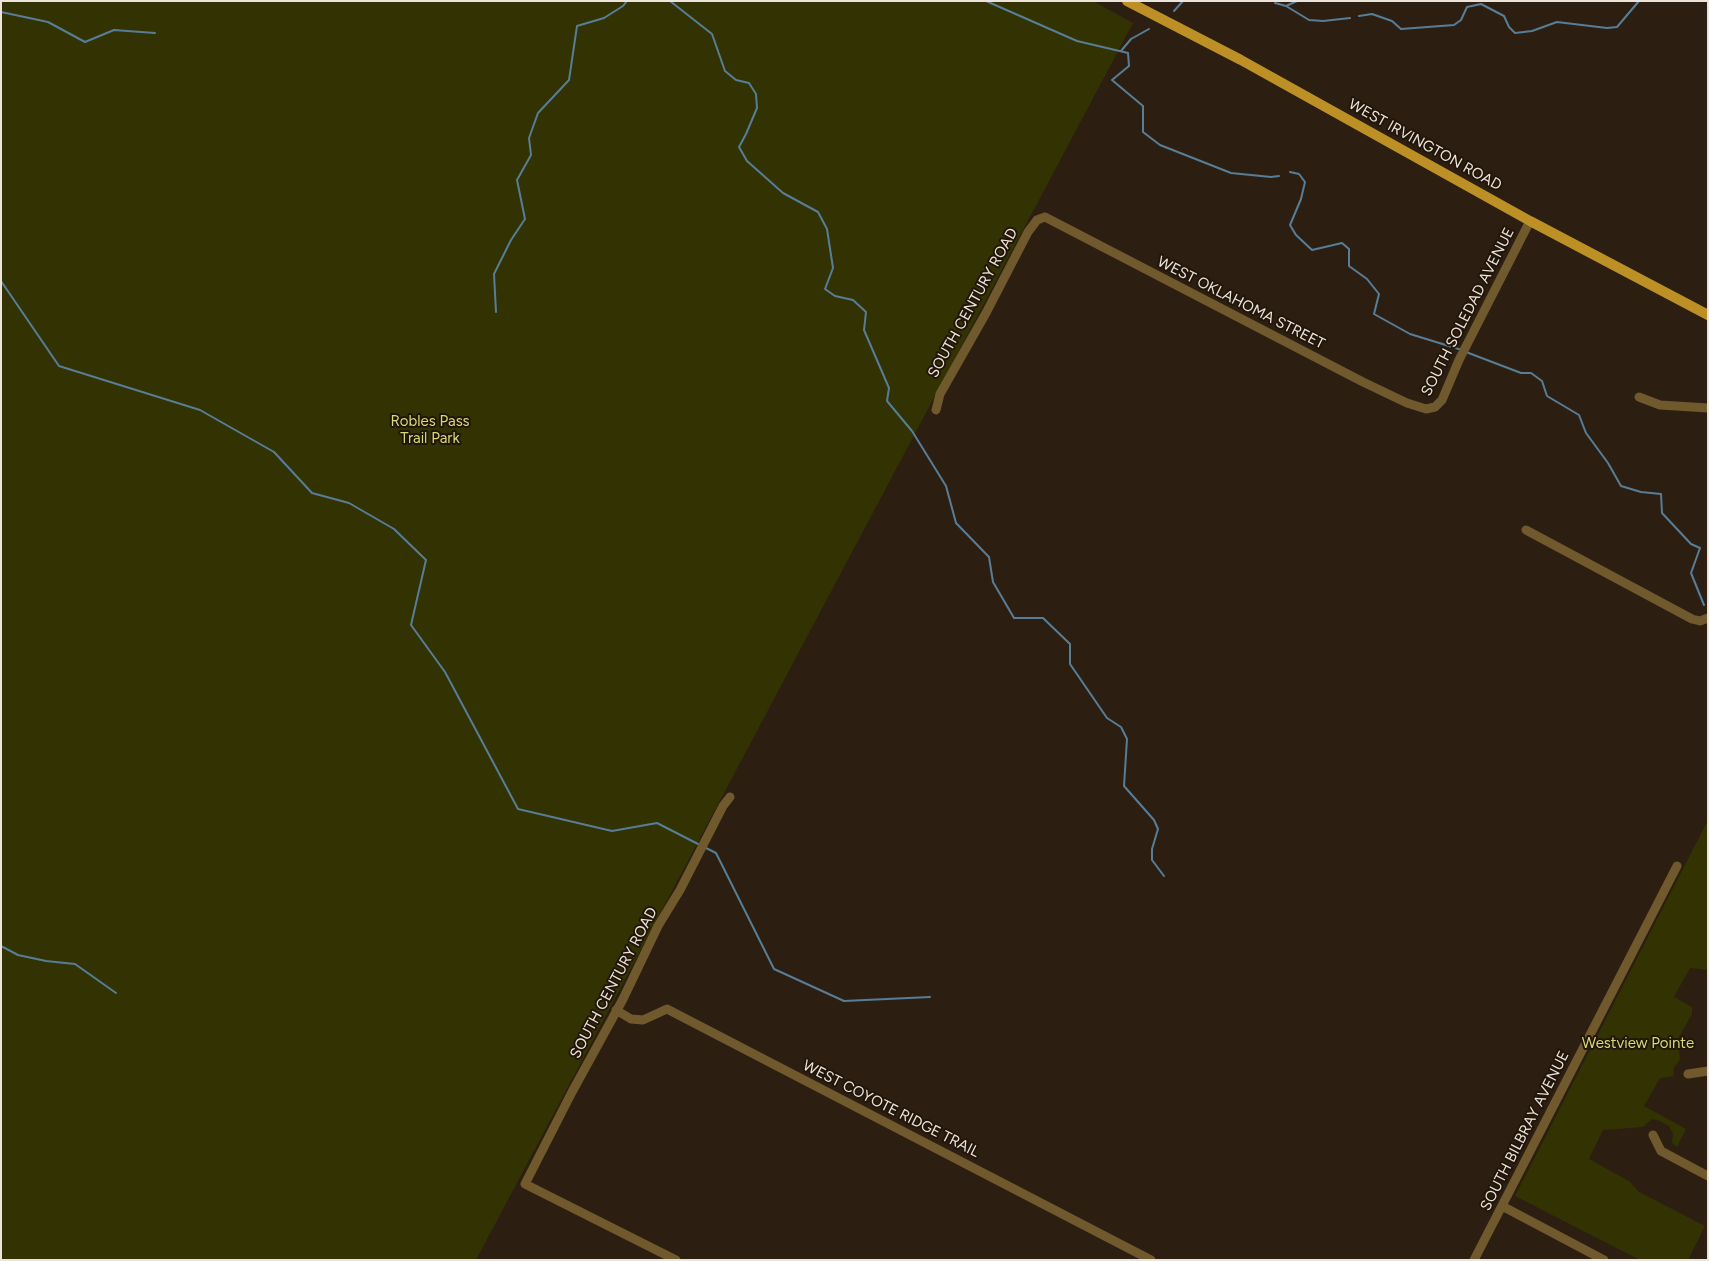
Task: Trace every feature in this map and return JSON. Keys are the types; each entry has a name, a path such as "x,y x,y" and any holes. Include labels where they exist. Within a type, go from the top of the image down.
{"main road":[{"name":"WEST IRVINGTON ROAD","path":"1127,1 1242,60 1530,221 1708,315"}],"street":[{"name":"WEST OKLAHOMA STREET","path":"1045,217 1363,382 1407,403 1426,409"},
{"name":"SOUTH CENTURY ROAD","path":"936,410 940,394 986,313 1028,232 1037,220 1045,217"},
{"name":"SOUTH SOLEDAD AVENUE","path":"1426,409 1435,407 1442,400 1459,360 1530,221"},
{"path":"1639,397 1660,405 1708,408"},
{"path":"1526,530 1692,619 1705,619"},
{"name":"SOUTH CENTURY ROAD","path":"676,1260 525,1184 623,999 658,926 695,863 723,806 730,797"},
{"name":"SOUTH BILBRAY AVENUE","path":"1474,1260 1677,866"},
{"name":"WEST COYOTE RIDGE TRAIL","path":"616,1010 631,1019 643,1020 667,1009 1151,1260"},
{"path":"1688,1074 1708,1071"},
{"path":"1653,1135 1661,1151 1708,1176"},
{"path":"1502,1206 1604,1260"}],"green space":[{"name":"Robles Pass Trail Park","path":"1,1 1093,1 1133,23 476,1260 1,1260"},
{"name":"Westview Pointe","path":"1708,820 1708,970 1690,968 1674,997 1692,1007 1692,1014 1678,1039 1680,1059 1674,1068 1673,1076 1660,1078 1644,1106 1686,1129 1677,1147 1672,1143 1673,1134 1669,1126 1652,1119 1643,1127 1603,1130 1589,1159 1629,1181 1639,1192 1705,1226 1688,1260 1640,1260 1515,1196"}],"waterway":[{"path":"496,312 494,274 511,240 525,219 517,180 531,155 529,138 538,113 569,80 577,26 604,18 623,6 627,1"},
{"path":"670,1 712,34 725,71 736,80 749,83 756,94 757,108 739,147 747,161 783,193 818,212 827,229 833,268 825,289 835,296 853,300 866,312 864,330 889,388 887,401 912,431 946,486 956,523 989,557 993,582 1014,618 1043,618 1070,644 1070,664 1107,718 1121,727 1127,739 1124,786 1154,820 1158,829 1152,849 1152,860 1164,876"},
{"path":"986,1 1077,41 1128,53 1129,66 1112,80 1143,106 1143,132 1160,145 1231,173 1271,177 1279,176"},
{"path":"1174,11 1183,1"},
{"path":"1275,3 1286,6 1297,1"},
{"path":"1359,16 1372,14 1392,21 1401,29 1454,25 1461,20 1467,7 1481,4 1504,16 1509,27 1515,33 1532,31 1557,22 1607,28 1617,27 1639,1"},
{"path":"1286,6 1309,20 1323,21 1350,18"},
{"path":"1,12 48,22 85,42 114,30 155,33"},
{"path":"1121,51 1131,39 1149,29"},
{"path":"1290,172 1299,174 1305,182 1301,199 1290,225 1296,235 1312,250 1342,243 1349,249 1349,266 1367,279 1379,294 1374,314 1410,334 1462,350"},
{"path":"1,281 59,366 200,410 274,452 312,493 349,503 394,529 426,560 411,625 445,672 518,809 612,831 657,823 700,845"},
{"path":"1466,352 1521,373 1531,373 1542,381 1547,396 1579,415 1586,433 1608,463 1621,486 1641,492 1661,494 1662,513 1691,544 1700,548 1691,573 1704,605"},
{"path":"704,847 716,853 774,969 844,1001 930,997"},
{"path":"1,946 18,955 46,961 75,964 116,993"}]}
